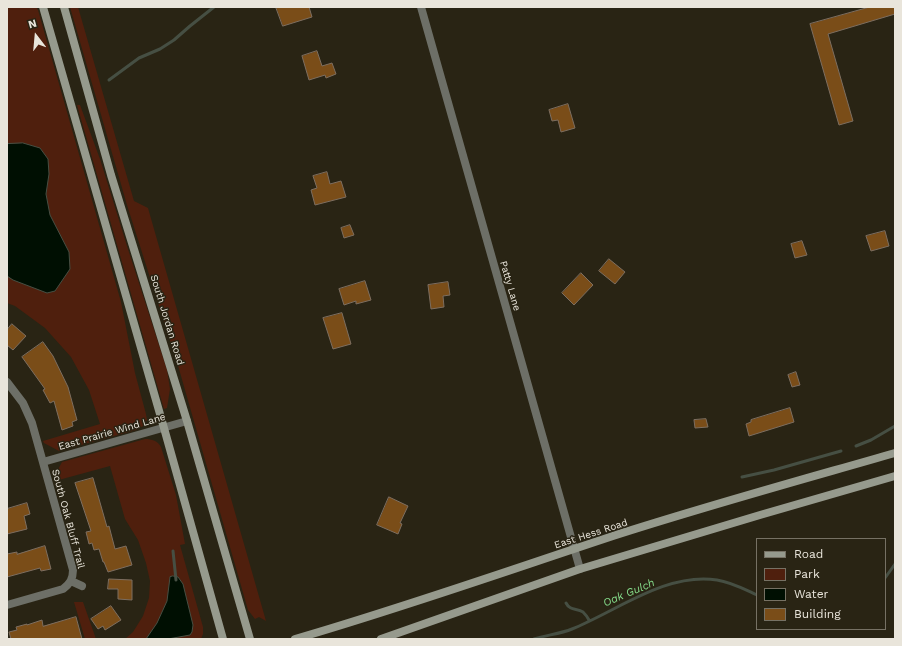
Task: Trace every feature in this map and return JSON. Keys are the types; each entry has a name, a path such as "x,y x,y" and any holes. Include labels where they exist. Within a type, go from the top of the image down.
{"main road":[{"path":"43,7 223,639"},
{"name":"South Jordan Road","path":"64,7 111,175 188,421 250,639"},
{"name":"East Hess Road","path":"295,639 487,579 658,522 895,453"},
{"path":"381,639 580,570 753,517 895,476"}],"street":[{"name":"Patty Lane","path":"421,7 580,570"},
{"name":"South Oak Bluff Trail","path":"7,382 23,403 28,413 72,562 73,575 71,581"},
{"name":"East Prairie Wind Lane","path":"43,462 188,421"},
{"path":"7,605 63,589 68,586 71,581 82,586"}],"green space":[{"path":"7,7 36,7 38,10 121,302 135,373 147,420 143,426 136,430 59,451 43,441 100,424 89,390 71,357 45,328 15,306 7,303"},
{"path":"70,7 78,7 134,201 148,208 266,621 259,617 255,619 248,610 179,369 127,205"},
{"path":"77,105 80,105 100,159 167,370 170,389 167,408 164,409"},
{"path":"145,439 150,439 158,443 161,447 176,495 185,544 180,545 203,627 201,639 125,639 133,632 143,616 149,598 150,581 146,563 138,540 125,519 110,466 55,481 54,477 62,462"},
{"path":"74,602 83,602 96,639 85,639"}],"water":[{"path":"23,143 40,148 48,159 49,174 46,194 50,215 69,252 70,269 55,291 47,293 13,280 7,276 7,144"},
{"path":"170,577 178,577 183,584 193,625 192,632 190,635 168,639 146,639 157,623 167,601"}],"building":[{"path":"276,7 309,7 312,17 283,26"},
{"path":"870,7 895,7 895,14 828,34 853,121 839,125 810,24"},
{"path":"317,51 322,66 332,63 336,74 326,78 325,75 309,80 302,56"},
{"path":"568,104 575,128 561,132 558,120 552,121 549,110"},
{"path":"327,172 330,184 341,181 346,197 315,205 311,190 317,188 313,176"},
{"path":"350,225 354,235 344,238 341,228"},
{"path":"885,231 889,246 871,251 866,236"},
{"path":"802,241 807,255 795,258 791,244"},
{"path":"609,259 625,272 615,284 599,271"},
{"path":"581,273 593,285 574,305 562,293"},
{"path":"365,281 371,300 356,304 356,301 344,305 339,289"},
{"path":"448,282 450,295 443,296 444,307 431,309 428,285"},
{"path":"342,313 351,344 333,349 323,318"},
{"path":"12,324 26,336 13,350 7,345 7,330"},
{"path":"43,342 53,356 68,387 77,420 72,422 73,426 62,430 54,401 50,403 43,390 45,389 22,357"},
{"path":"796,372 800,385 792,387 788,375"},
{"path":"790,408 794,422 749,436 746,424 751,422 751,420"},
{"path":"706,419 708,427 695,428 694,420"},
{"path":"93,478 115,549 126,546 132,565 108,572 99,549 94,550 92,543 89,544 86,532 91,531 75,483"},
{"path":"389,497 408,506 400,523 402,524 398,534 377,525"},
{"path":"27,503 30,514 24,516 27,529 7,534 7,509"},
{"path":"45,546 51,569 41,571 40,568 7,577 7,554 17,552 17,554"},
{"path":"109,579 132,580 132,600 118,599 118,589 108,589"},
{"path":"111,606 121,620 105,630 103,626 98,629 91,619"},
{"path":"76,617 82,639 11,639 9,632 17,630 16,627 42,620 43,626"}],"waterway":[{"path":"109,80 139,58 160,49 174,40 214,7"},
{"path":"856,446 871,440 895,426"},
{"path":"742,477 774,470 841,451"},
{"path":"173,551 176,580"},
{"name":"Oak Gulch","path":"886,577 895,564"},
{"name":"Oak Gulch","path":"534,639 572,629 642,595 661,587 679,582 698,579 717,580 732,584 756,595"},
{"path":"566,603 568,606 583,612 589,620"}]}
